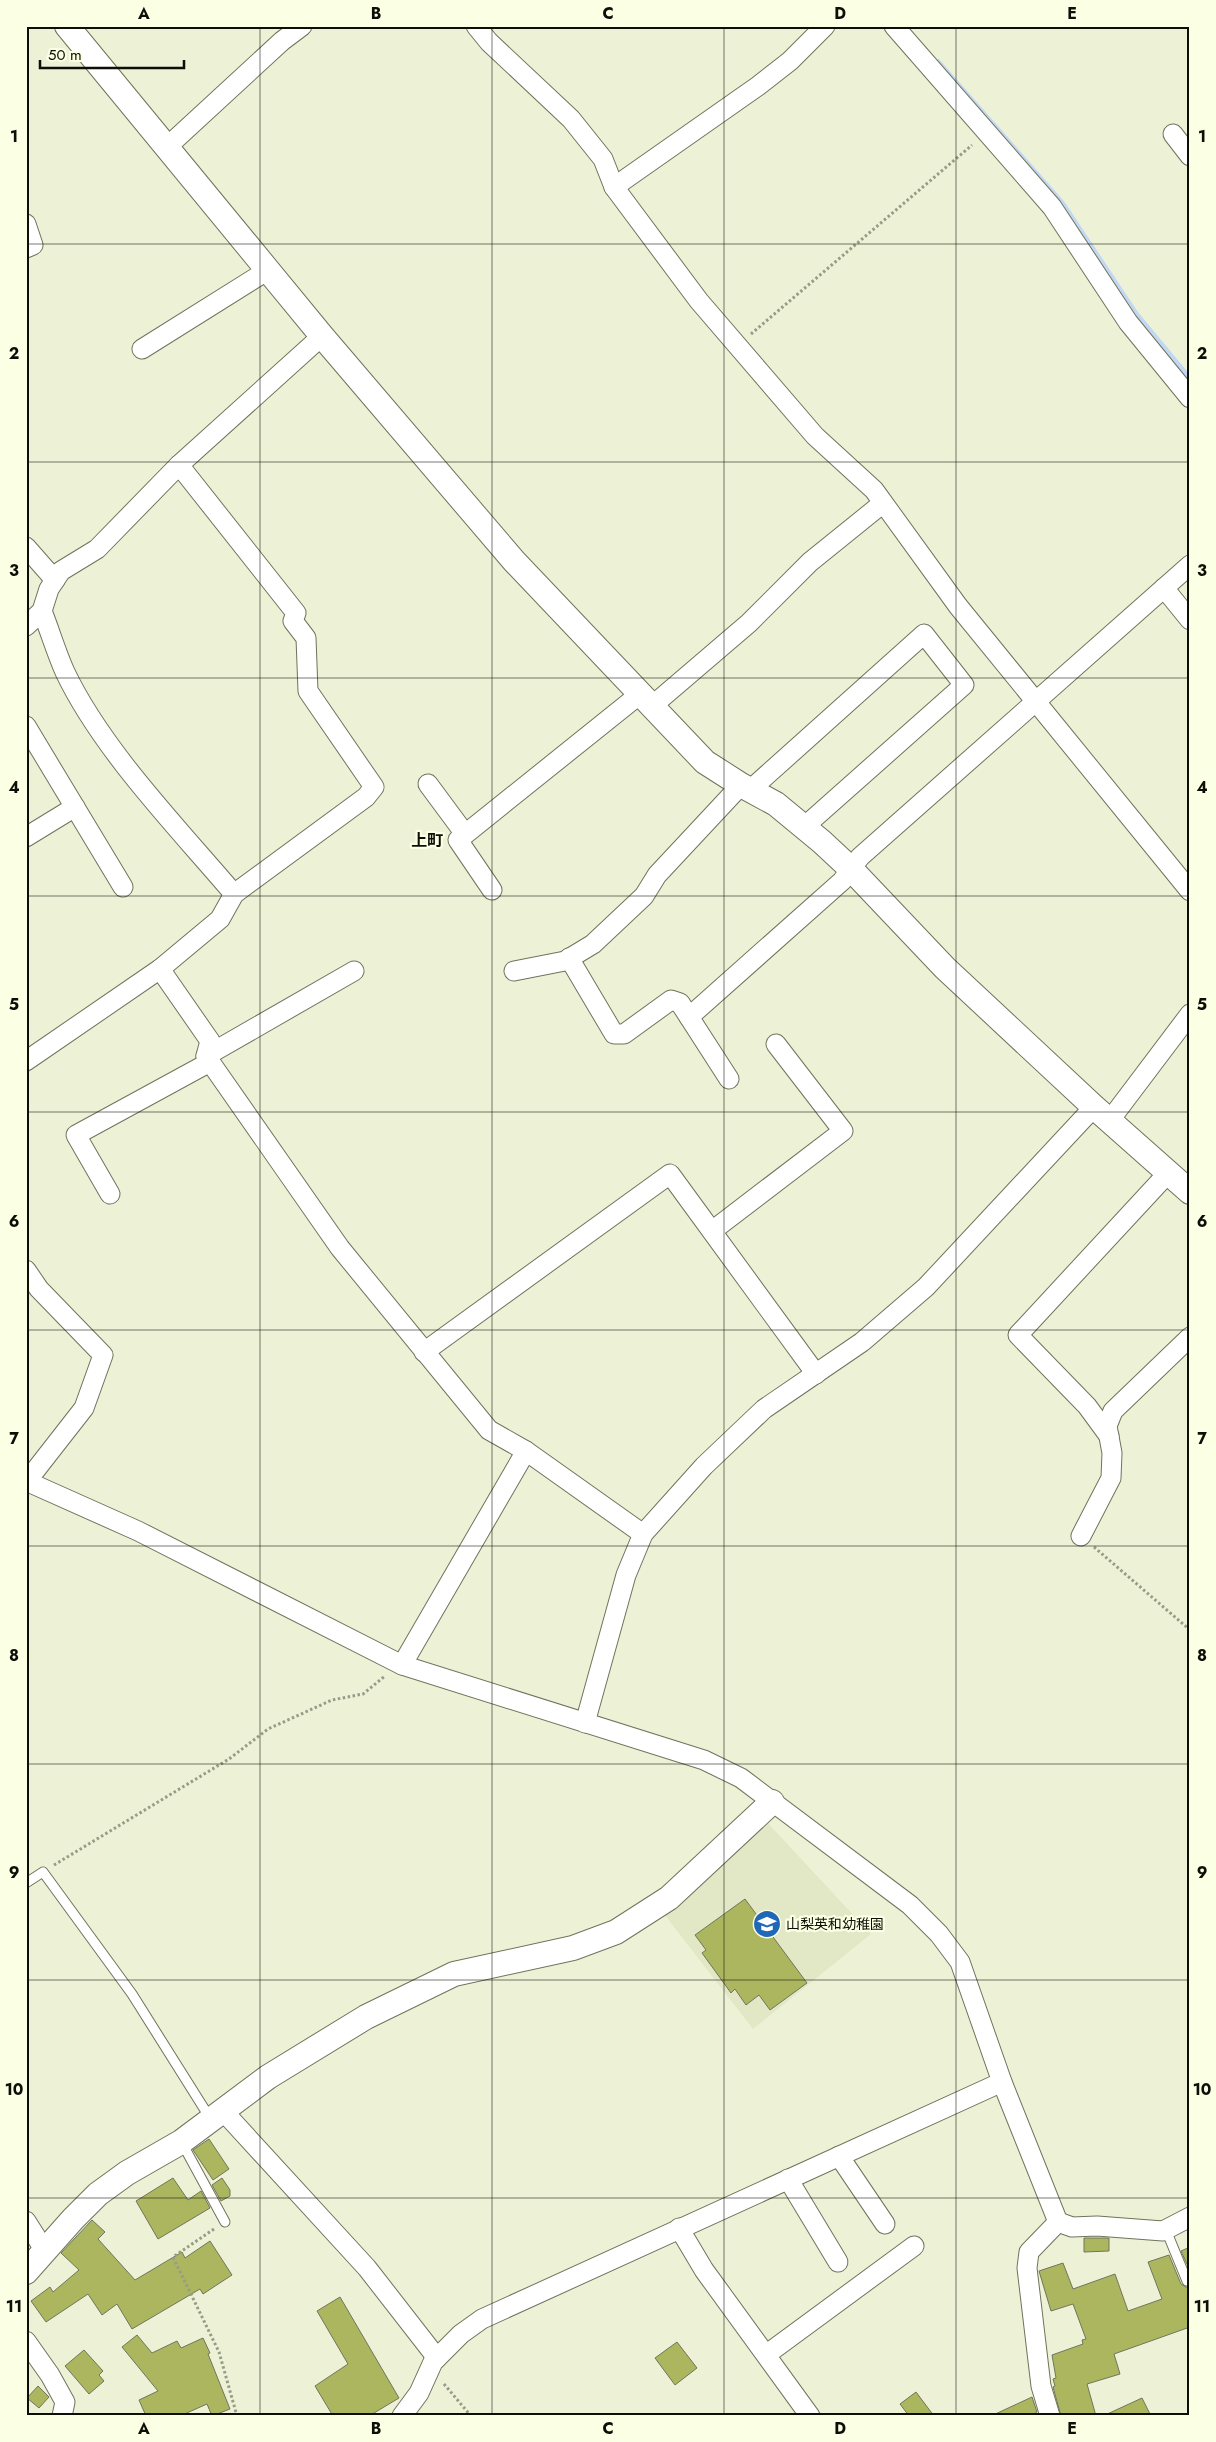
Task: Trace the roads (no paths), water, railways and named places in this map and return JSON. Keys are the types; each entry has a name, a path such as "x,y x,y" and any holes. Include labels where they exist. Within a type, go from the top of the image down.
{"street":[{"path":"66,26 322,336 514,561 705,762 746,788 776,804 852,869 945,968 1102,1114 1190,1192"},
{"path":"166,148 282,41 302,26"},
{"path":"476,26 489,42 571,119 603,159 614,187 699,301 815,436 874,490 958,606 1190,891"},
{"path":"614,187 758,86 790,61 825,26"},
{"path":"894,26 1052,207 1128,322 1190,398"},
{"path":"1173,134 1190,156"},
{"path":"26,224 33,245 26,248"},
{"path":"142,349 268,270"},
{"path":"26,626 42,611 48,589 61,571 97,549 179,465 322,336"},
{"path":"26,1061 160,969 220,919 234,894 366,797 374,786 308,692 306,638 293,622 296,613 179,465"},
{"path":"492,890 458,840 749,623 810,562 883,502"},
{"path":"26,547 55,580"},
{"path":"689,1017 842,881 860,857 1190,565"},
{"path":"1164,588 1190,620"},
{"path":"42,611 65,672 93,718 128,769 234,894"},
{"path":"514,971 565,961 593,944 644,896 658,874 746,788 924,634 964,685 804,827"},
{"path":"26,726 123,887"},
{"path":"428,784 465,834"},
{"path":"26,837 75,807"},
{"path":"570,958 614,1034 624,1034 671,1000 680,1003 729,1079"},
{"path":"160,969 210,1041 208,1059 340,1248 490,1430 526,1451 643,1534"},
{"path":"110,1194 76,1136 354,972"},
{"path":"585,1723 626,1575 643,1534 704,1466 764,1409 862,1342 926,1287 1102,1114 1190,1014"},
{"path":"712,1231 843,1130 776,1044"},
{"path":"1109,1436 1087,1406 1018,1336 1169,1172"},
{"path":"424,1352 670,1174 816,1374"},
{"path":"26,1270 39,1289 103,1355 84,1408 27,1481 138,1531 399,1663 704,1760 740,1778 910,1905 939,1934 960,1962 1002,2082 1058,2222 1072,2227 1097,2226 1149,2231 1166,2230 1190,2217"},
{"path":"1081,1536 1111,1478 1112,1453 1107,1426 1113,1412 1190,1337"},
{"path":"399,1663 526,1451"},
{"path":"26,2272 98,2194 127,2173 181,2142 268,2077 366,2017 454,1974 573,1948 616,1932 669,1898 772,1802"},
{"path":"402,2416 419,2393 434,2363 461,2334 482,2319 1002,2082"},
{"path":"218,2116 367,2268 434,2363"},
{"path":"839,2156 885,2224"},
{"path":"788,2179 838,2262"},
{"path":"26,2221 45,2251"},
{"path":"1050,2416 1042,2386 1027,2268 1029,2252 1058,2222"},
{"path":"679,2228 704,2270 767,2354 810,2416"},
{"path":"767,2354 914,2246"},
{"path":"26,2341 50,2375 65,2402 62,2416"}],"lane":[{"path":"26,1883 43,1872 218,2116"},
{"path":"181,2142 225,2222"},
{"path":"1166,2230 1187,2281"}],"waterway":[{"path":"938,62 1062,203 1136,314 1190,379"}],"place":[{"name":"山梨英和幼稚園","path":"767,1924"}],"district":[{"name":"上町","path":"427,840"}]}
